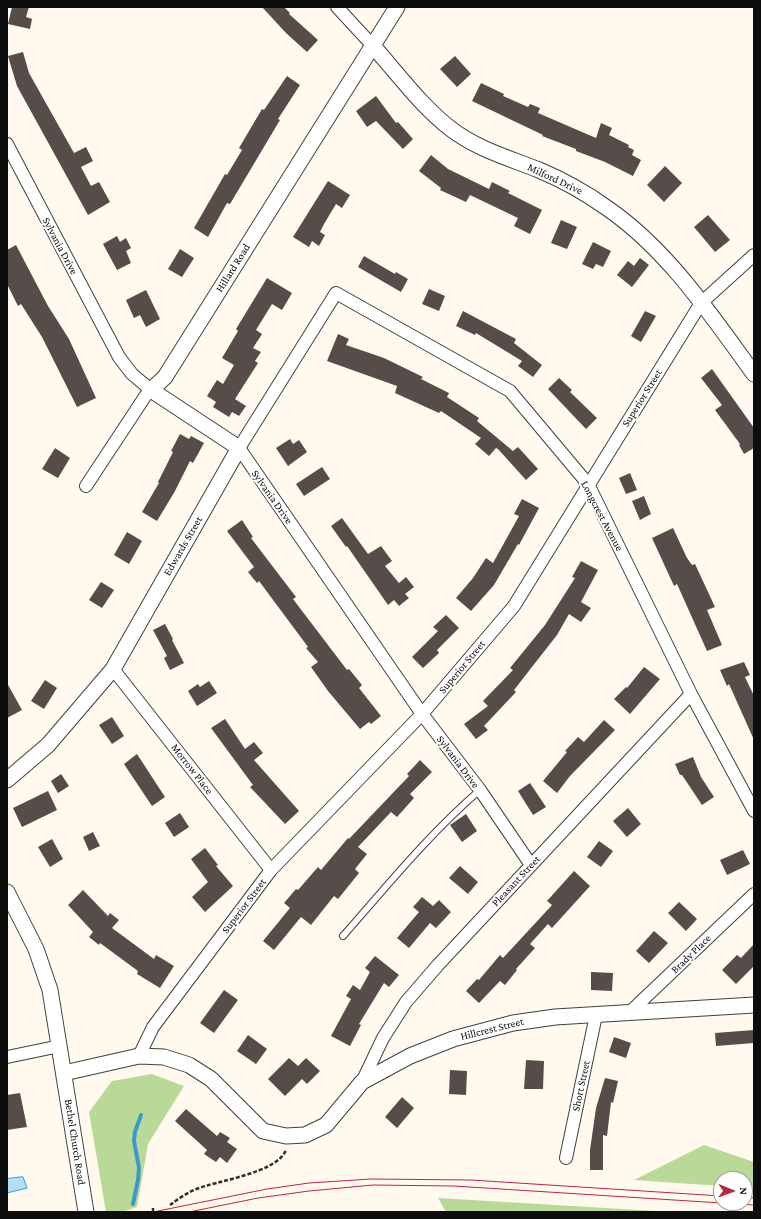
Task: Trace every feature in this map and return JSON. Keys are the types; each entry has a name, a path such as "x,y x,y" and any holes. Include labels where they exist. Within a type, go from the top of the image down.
{"street":[{"name":"Milford Drive","path":"337,7 424,104 451,130 484,149 540,171 577,188 608,208 647,239 702,303 754,374"},
{"name":"Hillard Road","path":"86,486 146,395 165,377 396,7"},
{"name":"Sylvania Drive","path":"7,144 119,357 132,374 151,390 239,448 422,714 480,790 531,865"},
{"name":"Superior Street","path":"139,1056 153,1027 271,870 422,714 514,606 588,484 702,303 754,255"},
{"name":"Edwards Street","path":"7,780 48,745 113,669 239,448 336,292"},
{"name":"Longcrest Avenue","path":"336,292 510,391 588,484 691,694 754,811"},
{"name":"Morrow Place","path":"113,669 271,870"},
{"name":"Pleasant Street","path":"362,1082 383,1038 406,1002 531,865 691,694"},
{"name":"Brady Place","path":"629,1013 754,894"},
{"name":"Bethel Church Road","path":"8,898 36,949 50,990 86,1212"},
{"name":"Hillcrest Street","path":"139,1056 164,1057 190,1065 211,1079 263,1131 286,1136 305,1135 326,1125 362,1082 410,1056 454,1039 513,1023 555,1017 754,1005"},
{"name":"Short Street","path":"566,1158 596,1015"},
{"path":"7,1058 60,1046"},
{"path":"64,1073 139,1056"}],"lane":[{"path":"343,936 429,838 452,814 480,790"}],"path":[{"path":"170,1205 194,1190 251,1172 276,1162 286,1151 286,1136"}],"green space":[{"path":"152,1074 184,1086 148,1144 137,1207 122,1212 106,1212 89,1112 112,1081"},
{"path":"704,1145 754,1162 754,1188 753,1171 713,1171 713,1185 634,1180"},
{"path":"438,1198 673,1212 446,1212"}],"water":[{"path":"23,1177 27,1188 7,1193 7,1179"}],"building":[{"path":"12,7 29,7 26,17 32,19 30,29 8,24"},
{"path":"262,7 284,7 290,13 289,14 318,40 307,52 286,33"},
{"path":"23,52 29,73 74,153 86,147 93,161 81,167 91,186 99,182 110,202 88,215 17,86 8,56"},
{"path":"455,56 471,74 457,87 440,69"},
{"path":"287,76 300,85 278,119 280,120 230,204 227,203 208,237 194,228 225,174 227,175 242,150 239,148 262,109 264,110"},
{"path":"481,83 504,94 503,96 528,107 530,104 540,108 538,113 596,138 601,123 612,128 609,135 629,145 628,147 634,150 632,155 641,160 633,176 605,162 576,151 576,149 542,136 543,135 472,101"},
{"path":"376,96 396,123 398,122 413,139 403,149 376,121 367,127 356,111"},
{"path":"431,155 448,169 489,189 492,182 510,191 508,193 542,210 530,234 514,226 518,218 470,195 466,202 440,190 441,188 419,171"},
{"path":"665,166 682,183 664,202 647,185"},
{"path":"328,181 350,195 342,208 336,204 320,232 325,235 319,246 312,241 309,247 293,237"},
{"path":"708,215 730,240 715,252 694,227"},
{"path":"561,220 577,227 567,249 551,243"},
{"path":"117,236 120,242 126,238 131,248 126,251 131,263 117,270 103,244"},
{"path":"593,242 611,251 603,267 596,264 593,269 582,264"},
{"path":"16,245 48,306 69,339 96,398 77,407 42,337 21,304 18,306 7,284 7,250"},
{"path":"180,249 194,258 182,277 168,269"},
{"path":"364,256 395,274 396,272 408,279 401,292 358,267"},
{"path":"640,258 649,265 632,287 617,275 628,261 634,266"},
{"path":"267,278 292,293 282,310 272,304 256,330 262,334 253,348 261,352 255,361 258,363 235,399 246,406 239,416 232,412 229,417 213,407 216,402 207,396 217,380 223,384 234,365 222,358 238,331 236,329"},
{"path":"429,289 445,296 439,311 422,304"},
{"path":"146,290 160,319 146,327 140,315 134,318 126,300"},
{"path":"463,311 516,339 514,343 542,365 533,377 518,366 522,361 476,333 475,335 456,326"},
{"path":"645,311 656,316 641,342 631,336"},
{"path":"338,334 349,339 346,345 384,358 423,377 421,379 449,393 447,397 479,418 477,421 513,451 518,447 538,469 526,480 498,449 496,448 489,456 475,444 481,438 441,411 439,413 395,393 397,386 327,361"},
{"path":"712,369 754,428 754,448 744,454 739,445 740,444 715,410 722,405 701,378"},
{"path":"559,378 572,390 570,392 597,418 586,429 548,389"},
{"path":"180,434 189,439 191,436 204,443 193,463 190,461 175,491 157,521 142,512 159,483 158,482 173,452 171,451"},
{"path":"290,439 293,444 299,440 307,452 288,466 276,448"},
{"path":"55,448 70,458 58,478 42,469"},
{"path":"322,467 330,479 304,496 296,484"},
{"path":"630,473 637,490 626,494 619,478"},
{"path":"644,496 651,514 640,520 632,501"},
{"path":"522,499 539,508 519,545 518,544 494,585 471,611 456,598 473,578 486,558 493,563 519,516 514,514"},
{"path":"342,518 368,554 381,546 392,561 385,566 399,583 406,577 414,587 405,594 409,598 399,606 394,600 388,605 347,546 346,547 331,526"},
{"path":"242,520 253,537 251,538 296,597 293,599 347,670 349,669 362,685 359,688 381,716 371,724 369,722 360,729 328,691 311,667 318,662 306,648 308,647 259,581 257,583 248,572 254,567 227,531"},
{"path":"673,528 687,558 692,565 695,564 715,607 707,610 722,645 707,651 677,584 674,586 652,538"},
{"path":"127,532 142,541 129,564 114,555"},
{"path":"581,561 598,570 581,602 591,608 581,622 569,614 557,635 514,690 516,692 484,726 488,730 476,739 464,724 488,706 483,701 513,670 510,668 545,625 575,578 572,577"},
{"path":"101,582 114,590 102,608 89,600"},
{"path":"446,615 459,628 437,650 439,653 423,668 412,657 438,631 433,627"},
{"path":"165,624 184,663 170,670 164,658 167,656 153,630"},
{"path":"744,662 750,675 745,677 754,696 754,740 729,684 727,686 720,670"},
{"path":"644,667 660,679 630,714 614,699 626,687 627,688"},
{"path":"45,680 57,688 44,709 31,701"},
{"path":"209,681 217,693 197,706 188,691 198,684 200,687"},
{"path":"7,683 22,710 7,718"},
{"path":"112,717 124,736 112,744 99,725"},
{"path":"225,719 245,749 254,742 263,753 254,760 299,811 285,824 250,787 253,785 211,728"},
{"path":"604,720 615,730 570,776 557,793 543,781 567,752 565,751 578,737 584,742"},
{"path":"137,754 165,797 152,806 124,764"},
{"path":"693,757 701,777 714,797 702,805 682,775 680,775 675,764"},
{"path":"420,760 432,772 410,794 414,798 397,817 391,812 358,847 367,854 355,869 359,873 338,899 334,896 311,925 301,917 274,950 263,941 290,908 284,903 296,889 298,890 318,867 321,870 348,838 349,839 409,776 407,774"},
{"path":"61,774 69,786 58,793 51,781"},
{"path":"530,783 546,807 533,815 518,791"},
{"path":"48,791 57,810 22,827 13,808"},
{"path":"628,808 641,824 627,837 613,821"},
{"path":"180,813 189,827 174,837 165,823"},
{"path":"466,814 477,831 462,842 450,825"},
{"path":"93,832 100,846 89,851 83,837"},
{"path":"52,839 63,859 50,867 38,847"},
{"path":"599,841 613,851 601,867 587,857"},
{"path":"205,848 218,865 216,866 233,886 205,912 192,897 208,882 191,859"},
{"path":"743,850 750,864 727,875 720,860"},
{"path":"460,866 478,882 468,894 449,878"},
{"path":"574,871 590,886 552,928 548,924 530,944 535,948 516,969 517,970 505,985 500,981 479,1003 466,991 477,979 479,980 500,955 503,958 552,905 547,901"},
{"path":"83,890 108,916 110,913 119,920 112,928 154,959 156,955 174,966 160,988 137,974 138,971 100,943 99,945 89,937 93,932 68,905"},
{"path":"422,897 433,906 439,900 451,912 436,928 430,923 409,948 397,938 419,912 413,907"},
{"path":"679,902 697,919 686,931 668,913"},
{"path":"654,931 668,943 649,963 636,951"},
{"path":"754,944 754,966 736,984 722,970 737,955 741,958"},
{"path":"375,956 399,975 389,987 384,983 359,1024 361,1025 350,1046 331,1036 351,999 346,996 353,985 360,990 370,972 365,968"},
{"path":"591,972 613,973 612,991 591,990"},
{"path":"224,990 238,1000 214,1033 200,1023"},
{"path":"754,1030 754,1043 716,1046 715,1033"},
{"path":"248,1035 267,1049 256,1064 237,1051"},
{"path":"614,1037 631,1043 626,1058 609,1052"},
{"path":"289,1058 298,1066 306,1058 320,1071 307,1084 302,1079 285,1096 268,1079"},
{"path":"526,1060 544,1061 543,1089 524,1089"},
{"path":"450,1070 467,1071 466,1095 449,1094"},
{"path":"605,1078 618,1081 613,1103 611,1102 607,1136 603,1135 603,1170 590,1170 590,1150 596,1108"},
{"path":"20,1093 27,1127 7,1130 7,1095"},
{"path":"402,1097 414,1108 397,1128 385,1117"},
{"path":"186,1109 217,1136 220,1132 230,1138 227,1142 237,1149 227,1163 220,1157 216,1162 204,1154 207,1150 175,1121"}],"waterway":[{"path":"133,1204 139,1168 134,1141 135,1132 141,1115"}],"tram line":[{"path":"153,1212 267,1189 309,1183 371,1179 471,1180 713,1195"},
{"path":"189,1212 258,1198 309,1191 373,1185 454,1186 713,1202"}]}
